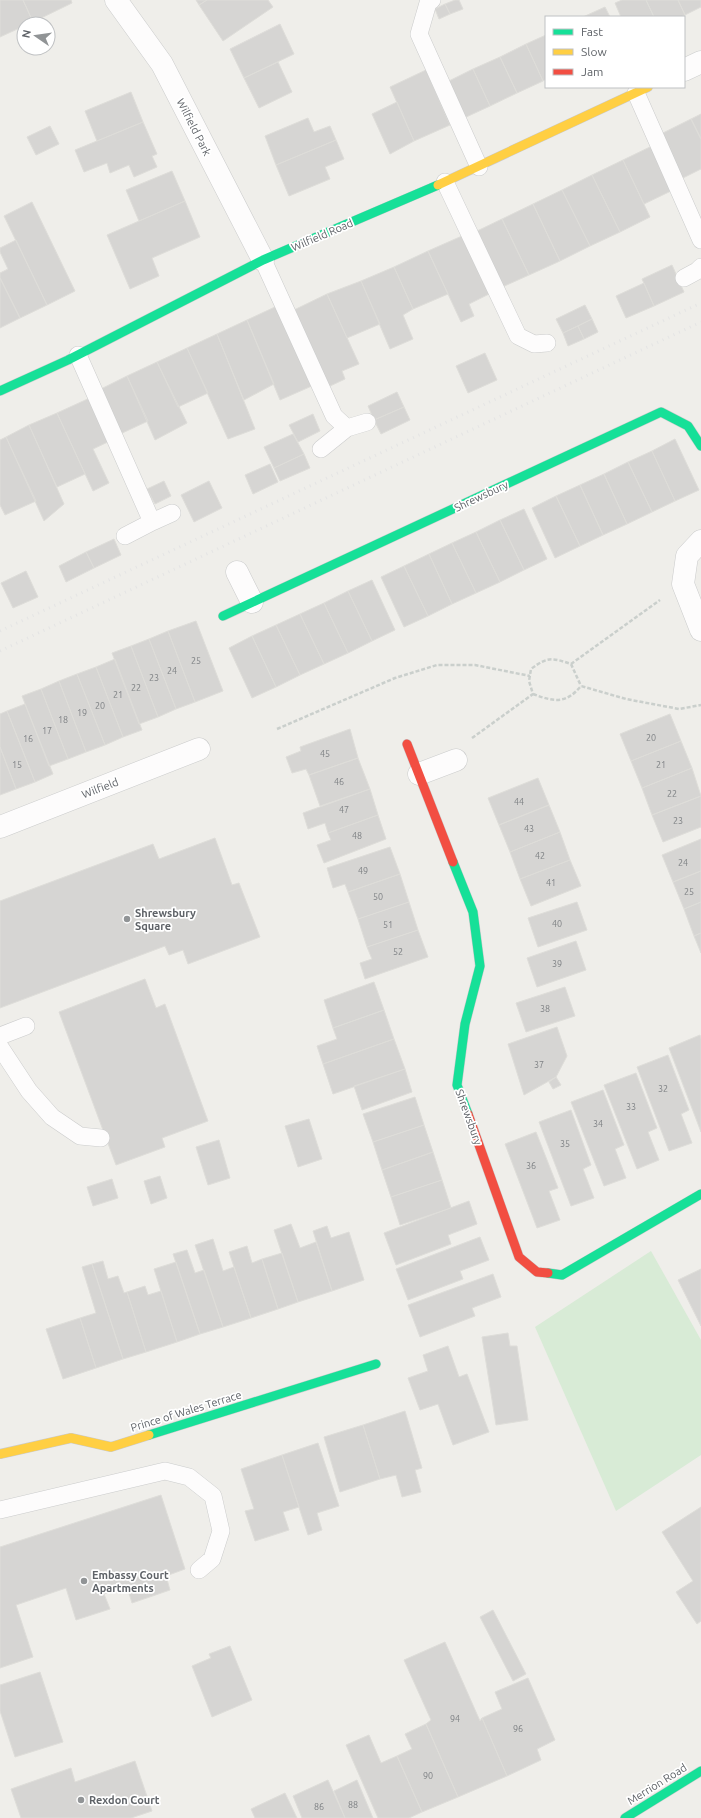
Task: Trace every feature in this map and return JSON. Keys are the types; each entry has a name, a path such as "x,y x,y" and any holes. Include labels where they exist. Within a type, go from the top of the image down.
{"street":[{"name":"Wilfield Park","path":"116,0 162,64 263,260"},
{"path":"685,70 701,62"},
{"name":"Wilfield Road","path":"0,391 78,355 263,260 479,167 642,90"},
{"name":"Shrewsbury","path":"223,616 661,412 688,426 701,446"},
{"path":"701,541 687,556 683,584 701,630"},
{"path":"237,572 252,602"},
{"name":"Shrewsbury","path":"407,744 473,912 480,966 465,1024 457,1085 519,1257 537,1272 562,1275 701,1194"},
{"name":"Wilfield","path":"0,827 199,749"},
{"path":"418,774 456,760"},
{"name":"Prince of Wales Terrace","path":"0,1454 70,1438 111,1447 376,1364"},
{"name":"Merrion Road","path":"625,1818 701,1771"}],"lane":[{"path":"432,0 428,3 419,34 479,167"},
{"path":"642,90 701,240"},
{"path":"445,182 518,336 534,344 547,343"},
{"path":"263,260 334,416 346,428"},
{"path":"684,278 701,267"},
{"path":"78,355 152,522"},
{"path":"321,449 346,428 367,422"},
{"path":"125,536 172,513"},
{"path":"0,1036 26,1026"},
{"path":"0,1047 29,1091 52,1117 80,1136 101,1138"},
{"path":"0,1510 165,1471 189,1477 213,1496 221,1531 212,1559 199,1570"}],"path":[{"path":"572,664 683,584"},
{"path":"533,694 529,681 531,669 542,660 553,658 572,664"},
{"path":"572,664 581,686"},
{"path":"277,729 395,678 437,665 475,665 530,676"},
{"path":"533,694 546,699 558,700 572,696 581,686"},
{"path":"581,686 626,699 679,709 701,705"},
{"path":"467,741 533,694"}],"green space":[{"path":"651,1251 701,1340 701,1455 616,1511 535,1327"}],"building":[{"path":"0,0 23,0 30,16 16,16 16,30 0,37"},
{"path":"23,0 71,0 72,3 45,16 30,16"},
{"path":"196,0 207,0 199,5"},
{"path":"207,0 268,0 273,7 223,41 199,5"},
{"path":"459,0 463,9 450,14 445,4"},
{"path":"622,0 646,0 654,16 621,16 615,3"},
{"path":"646,0 678,0 685,15 682,16 654,16"},
{"path":"678,0 701,0 701,7 685,15"},
{"path":"445,4 450,14 439,19 435,9"},
{"path":"605,7 610,16 585,16"},
{"path":"280,24 294,54 244,78 230,49"},
{"path":"545,35 545,80 543,81 526,44"},
{"path":"526,44 543,81 517,93 500,57"},
{"path":"500,57 517,93 490,106 473,69"},
{"path":"278,62 292,92 259,108 244,78"},
{"path":"473,69 490,106 464,118 447,82"},
{"path":"426,70 450,125 414,141 390,87"},
{"path":"131,92 143,122 97,141 85,111"},
{"path":"397,102 414,141 390,154 372,114"},
{"path":"701,114 701,139 691,119"},
{"path":"308,118 314,132 330,126 336,140 276,165 265,136"},
{"path":"691,119 701,139 701,169 679,180 657,136"},
{"path":"143,122 157,154 152,156 157,167 134,177 129,165 110,173 107,163 84,172 75,150"},
{"path":"50,126 59,144 36,155 27,137"},
{"path":"336,140 344,159 325,167 330,179 289,196 276,165"},
{"path":"652,146 673,190 644,204 623,160"},
{"path":"623,160 650,217 620,232 592,175"},
{"path":"172,171 185,201 139,221 126,190"},
{"path":"592,175 620,232 590,246 562,190"},
{"path":"562,190 590,246 560,261 533,204"},
{"path":"185,201 200,237 152,258 159,276 130,289 107,235"},
{"path":"32,202 75,291 47,305 4,216"},
{"path":"533,204 560,261 529,275 502,219"},
{"path":"502,219 529,275 500,288 473,233"},
{"path":"462,236 489,294 469,304 474,316 461,322 428,251"},
{"path":"16,240 47,305 20,318 0,278 0,273 8,269 0,252 0,248"},
{"path":"428,251 448,294 413,309 394,267"},
{"path":"672,265 684,292 654,306 642,279"},
{"path":"394,267 413,309 403,315 413,339 390,349 361,281"},
{"path":"0,278 20,318 0,328"},
{"path":"361,281 380,324 347,338 327,294"},
{"path":"644,283 654,306 626,318 616,296"},
{"path":"327,294 359,364 342,371 345,379 328,387 294,310"},
{"path":"585,305 592,319 563,333 556,319"},
{"path":"277,306 314,385 280,400 247,320"},
{"path":"592,319 598,332 584,339 578,326"},
{"path":"247,320 274,384 244,400 217,334"},
{"path":"578,326 584,339 568,346 563,333"},
{"path":"217,334 255,429 228,439 187,348"},
{"path":"187,348 208,393 178,407 157,362"},
{"path":"485,353 497,380 468,393 456,366"},
{"path":"157,362 187,423 155,440 127,376"},
{"path":"127,376 148,421 118,435 97,391"},
{"path":"397,392 404,407 374,420 368,406"},
{"path":"92,397 112,440 93,449 109,483 93,491 57,413"},
{"path":"404,407 410,420 381,434 374,420"},
{"path":"57,413 85,474 57,487 29,425"},
{"path":"313,414 320,431 298,442 289,425"},
{"path":"29,425 64,504 44,521 6,437"},
{"path":"293,434 304,454 274,468 264,447"},
{"path":"6,437 36,501 5,515 0,505 0,440"},
{"path":"675,439 699,490 675,501 652,451"},
{"path":"652,451 675,501 652,512 628,462"},
{"path":"304,454 310,468 280,481 274,468"},
{"path":"628,462 652,512 627,524 604,474"},
{"path":"270,464 278,482 253,494 245,475"},
{"path":"604,474 627,524 603,535 580,485"},
{"path":"164,481 171,496 155,504 147,489"},
{"path":"209,481 222,508 194,522 181,495"},
{"path":"580,485 603,535 580,546 556,496"},
{"path":"556,496 580,546 555,558 532,508"},
{"path":"524,509 547,559 524,570 500,520"},
{"path":"500,520 524,570 500,582 476,532"},
{"path":"476,532 500,582 476,593 452,543"},
{"path":"114,539 121,555 94,568 86,552"},
{"path":"452,543 476,593 452,604 429,554"},
{"path":"86,552 94,568 66,582 59,566"},
{"path":"429,554 452,604 428,616 404,566"},
{"path":"404,566 428,616 404,627 381,577"},
{"path":"26,571 38,597 13,608 1,583"},
{"path":"372,580 395,630 372,641 348,591"},
{"path":"348,591 372,641 348,653 324,603"},
{"path":"324,603 348,653 324,664 300,614"},
{"path":"300,614 324,664 300,675 276,625"},
{"path":"196,621 223,691 195,702 168,631"},
{"path":"276,625 300,675 276,687 252,636"},
{"path":"168,631 195,702 176,709 149,639"},
{"path":"252,636 276,687 252,698 229,648"},
{"path":"149,639 176,709 158,717 131,646"},
{"path":"131,646 158,717 139,724 112,653"},
{"path":"115,659 142,730 123,737 96,667"},
{"path":"96,667 123,737 105,745 77,674"},
{"path":"77,674 105,745 86,752 59,681"},
{"path":"59,681 86,752 68,759 41,689"},
{"path":"41,689 68,759 49,766 22,696"},
{"path":"25,704 53,774 35,782 7,711"},
{"path":"7,711 35,782 16,789 0,747 0,714"},
{"path":"670,714 681,741 631,761 620,734"},
{"path":"350,729 358,758 309,775 306,769 292,773 286,757 301,751 300,747"},
{"path":"681,741 692,768 642,788 631,761"},
{"path":"0,747 16,789 0,795"},
{"path":"358,758 370,789 320,806 309,775"},
{"path":"692,768 701,796 652,815 642,788"},
{"path":"538,778 549,805 499,825 488,798"},
{"path":"370,789 378,815 328,833 325,823 308,829 303,813"},
{"path":"701,796 701,827 663,842 652,815"},
{"path":"549,805 560,832 510,852 499,825"},
{"path":"378,815 386,839 324,863 317,845 331,840 328,833"},
{"path":"560,832 570,860 520,879 510,852"},
{"name":"Shrewsbury Square","path":"215,838 232,885 239,883 260,937 188,964 183,950 169,955 165,946 0,1008 0,901 153,844 159,859"},
{"path":"701,839 701,871 673,882 662,855"},
{"path":"390,847 400,874 348,892 345,884 333,888 327,868"},
{"path":"570,860 581,886 531,906 520,879"},
{"path":"701,871 701,902 684,909 673,882"},
{"path":"400,874 409,902 358,919 348,892"},
{"path":"409,902 418,930 367,947 358,919"},
{"path":"577,902 587,930 538,947 528,918"},
{"path":"701,902 701,933 694,936 684,909"},
{"path":"418,930 428,957 365,979 360,963 372,959 367,947"},
{"path":"701,933 701,953 694,936"},
{"path":"576,941 586,970 537,987 527,958"},
{"path":"145,979 156,1008 165,1004 208,1121 162,1138 165,1147 116,1165 59,1012"},
{"path":"374,982 384,1010 333,1028 324,1000"},
{"path":"565,987 575,1016 526,1032 516,1003"},
{"path":"384,1010 394,1039 323,1064 317,1046 337,1039 333,1028"},
{"path":"557,1027 567,1056 556,1077 524,1095 508,1044"},
{"path":"700,1035 701,1039 701,1132 669,1048"},
{"path":"394,1039 405,1069 333,1094 323,1064"},
{"path":"668,1055 689,1110 681,1114 692,1143 669,1151 637,1067"},
{"path":"405,1069 412,1092 362,1110 354,1086"},
{"path":"636,1073 657,1128 648,1132 659,1160 637,1169 604,1085"},
{"path":"556,1077 561,1085 553,1089 549,1082"},
{"path":"603,1090 624,1145 615,1149 626,1178 604,1186 571,1102"},
{"path":"415,1097 424,1125 373,1142 363,1114"},
{"path":"571,1110 591,1165 583,1169 594,1198 571,1206 539,1122"},
{"path":"309,1119 322,1159 298,1167 285,1126"},
{"path":"424,1125 433,1152 382,1170 373,1142"},
{"path":"536,1132 558,1188 549,1191 560,1220 537,1228 505,1144"},
{"path":"219,1140 230,1178 208,1185 196,1147"},
{"path":"433,1152 442,1180 391,1197 382,1170"},
{"path":"160,1176 167,1198 151,1204 144,1181"},
{"path":"112,1179 118,1198 93,1206 87,1187"},
{"path":"442,1180 451,1208 400,1225 391,1197"},
{"path":"469,1201 477,1224 448,1235 451,1244 396,1265 384,1233"},
{"path":"291,1224 300,1248 316,1242 332,1291 298,1302 274,1230"},
{"path":"327,1226 331,1238 349,1232 364,1280 332,1291 313,1231"},
{"path":"480,1237 489,1260 460,1271 463,1279 408,1300 396,1269"},
{"path":"213,1239 223,1271 234,1267 251,1318 223,1327 195,1245"},
{"path":"247,1246 252,1263 262,1259 278,1309 251,1318 229,1252"},
{"path":"187,1250 195,1273 204,1270 223,1327 200,1334 173,1254"},
{"path":"282,1253 298,1302 278,1309 262,1259"},
{"path":"103,1261 108,1279 118,1276 124,1293 127,1292 146,1352 123,1359 92,1264"},
{"path":"176,1262 200,1334 177,1342 154,1269"},
{"path":"92,1264 123,1359 96,1368 80,1318 96,1313 82,1267"},
{"path":"701,1269 701,1326 678,1280"},
{"path":"493,1274 501,1297 472,1308 475,1316 420,1337 408,1305"},
{"path":"145,1286 148,1295 161,1291 177,1342 146,1352 127,1292"},
{"path":"80,1318 96,1368 63,1379 46,1329"},
{"path":"508,1333 510,1346 517,1346 528,1420 496,1425 482,1337"},
{"path":"448,1346 459,1377 467,1374 489,1432 453,1445 438,1404 420,1410 408,1378 428,1371 423,1355"},
{"path":"405,1411 422,1468 415,1470 421,1492 402,1497 396,1475 380,1479 363,1425"},
{"path":"363,1425 380,1479 340,1492 324,1437"},
{"path":"318,1443 339,1506 317,1513 322,1530 308,1535 282,1455"},
{"path":"282,1455 299,1507 283,1512 289,1530 255,1541 245,1511 254,1509 241,1469"},
{"name":"Embassy Court Apartments","path":"161,1495 185,1569 166,1576 170,1590 132,1603 127,1587 104,1594 110,1609 76,1620 66,1588 16,1605 33,1657 0,1668 0,1547"},
{"path":"701,1507 701,1621 697,1624 676,1592 693,1581 662,1532"},
{"path":"493,1610 526,1674 513,1681 480,1617"},
{"path":"445,1642 480,1721 482,1718 507,1776 458,1797 426,1724 431,1720 404,1660"},
{"path":"230,1646 252,1700 212,1717 192,1666 211,1658 209,1654"},
{"path":"40,1672 63,1742 15,1757 0,1711 0,1685"},
{"path":"528,1678 555,1740 537,1749 541,1760 507,1776 482,1718 502,1709 495,1692"},
{"path":"426,1724 458,1797 422,1812 397,1756 412,1749 405,1734"},
{"path":"369,1735 381,1763 397,1756 422,1812 409,1818 378,1818 346,1745"},
{"name":"Rexdon Court","path":"135,1761 152,1811 131,1818 21,1818 11,1789 71,1768 75,1782"},
{"path":"328,1780 345,1818 302,1818 293,1796"},
{"path":"357,1780 373,1818 345,1818 334,1791"},
{"path":"285,1793 297,1818 255,1818 251,1809"}],"railway":[{"path":"0,631 701,303"},
{"path":"0,651 701,322"}],"traffic: fast":[{"path":"0,391 68,360 263,260 438,185"},
{"path":"223,616 661,412 688,426 701,446"},
{"path":"453,862 473,912 480,966 465,1024 457,1085 468,1114"},
{"path":"548,1273 562,1275 701,1194"},
{"path":"149,1435 376,1364"},
{"path":"625,1818 701,1771"}],"traffic: slow":[{"path":"438,185 646,88"},
{"path":"0,1454 71,1438 111,1447 149,1435"}],"traffic: jam":[{"path":"407,744 453,862"},
{"path":"468,1114 519,1257 537,1272 548,1273"}],"place":[{"name":"Shrewsbury Square","path":"127,919"},
{"name":"Embassy Court Apartments","path":"84,1581"},
{"name":"Rexdon Court","path":"81,1800"}]}
